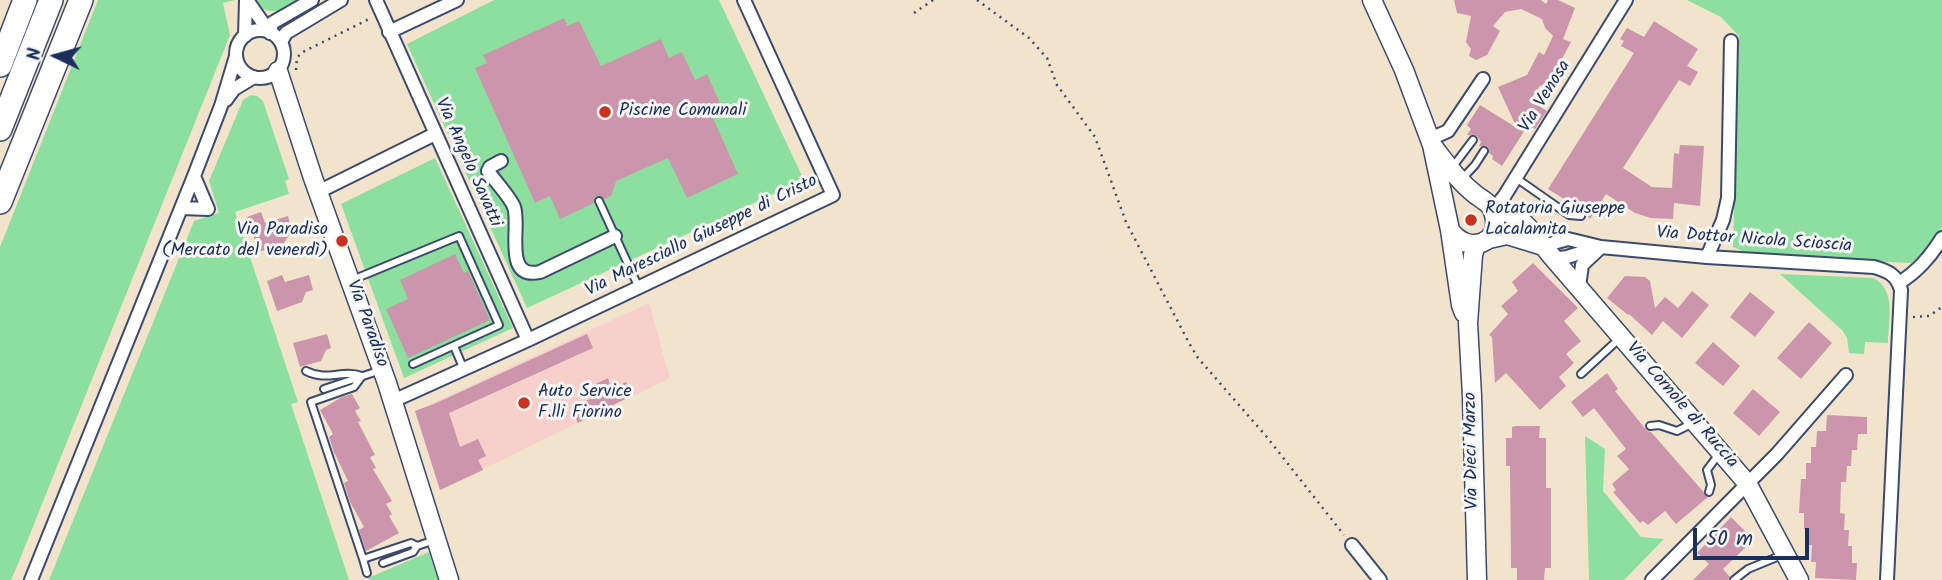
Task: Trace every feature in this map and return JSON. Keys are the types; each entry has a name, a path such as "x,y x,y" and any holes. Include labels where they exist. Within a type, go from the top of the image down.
{"highway":[{"path":"0,65 25,0"},
{"path":"0,129 51,0"},
{"path":"1,197 82,0"}],"street":[{"path":"221,106 234,89 254,77 267,77 278,71 284,57 281,42 270,33 246,0"},
{"path":"245,36 246,0"},
{"path":"270,33 272,23 312,0"},
{"path":"281,42 286,33 341,0"},
{"name":"Via Angelo Savatti","path":"376,0 528,341"},
{"path":"389,32 457,0"},
{"name":"Via Maresciallo Giuseppe di Cristo","path":"393,401 528,341 832,195 744,0"},
{"name":"Via Dieci Marzo","path":"1371,0 1404,70 1431,142 1449,226 1461,305 1468,323"},
{"name":"Via Venosa","path":"1493,211 1626,0"},
{"path":"31,580 182,208 221,106 237,48 245,36 257,30 270,33"},
{"path":"1707,257 1723,220 1728,198 1731,41"},
{"path":"236,55 242,69 254,77"},
{"name":"Via Paradiso","path":"278,71 393,401 449,580"},
{"path":"1482,242 1495,226 1493,211 1455,175 1431,142 1448,131 1483,79"},
{"path":"318,192 435,134"},
{"path":"502,161 488,171 513,204 516,216 514,250 518,266 525,272 540,272 615,236"},
{"path":"182,208 208,209 194,176"},
{"path":"1478,197 1469,196 1456,203 1451,210 1449,226 1462,243 1482,242 1507,235 1549,252"},
{"name":"Via Cornole di Ruccia","path":"1493,211 1506,211 1534,232 1747,483 1799,580"},
{"path":"1887,580 1899,283 1913,274 1931,256 1942,238"},
{"name":"Via Dottor Nicola Scioscia","path":"1549,252 1568,239 1601,247 1707,257 1874,267 1891,272 1899,283"},
{"name":"Via Dieci Marzo","path":"1477,580 1468,323 1473,255 1482,242"},
{"path":"1579,287 1582,265 1601,247"},
{"path":"1652,580 1777,454 1846,375"},
{"path":"1352,545 1380,580"}],"lane":[{"path":"1455,175 1473,140"},
{"path":"1455,175 1475,164 1483,151"},
{"path":"1516,178 1569,215 1581,216"},
{"path":"598,201 639,288"},
{"path":"350,280 460,236 499,325 413,364"},
{"path":"1581,374 1622,337"},
{"path":"454,346 464,370"},
{"path":"324,388 382,369"},
{"path":"306,371 330,377 348,372 362,376"},
{"path":"362,376 354,387 311,402 367,572"},
{"path":"1650,426 1659,425 1677,431 1694,422"},
{"path":"1709,492 1711,485 1707,470 1721,453"},
{"path":"383,563 413,552 417,546 437,540"},
{"path":"363,559 411,543 417,546"},
{"path":"1734,580 1748,569 1785,554"}],"path":[{"path":"914,13 933,0"},
{"path":"977,0 1029,38 1047,58 1057,85 1095,137 1126,222 1198,358 1266,436 1352,545"},
{"path":"1899,317 1929,316 1942,307"}],"shaded area":[{"name":"Auto Service F.lli Fiorino","path":"649,303 670,378 440,490 415,411"}],"green space":[{"path":"98,0 235,0 223,3 230,35 18,564 11,580 0,580 0,247"},
{"path":"256,0 304,0 290,9 288,6 270,11 262,8"},
{"name":"Piscine Comunali","path":"494,0 719,0 804,180 527,308 407,44"},
{"path":"1687,0 1942,0 1942,227 1930,248 1911,263 1754,256 1733,247 1739,36 1721,17"},
{"path":"251,95 263,101 289,179 285,181 289,194 235,212 298,402 291,404 349,580 49,580 194,221 219,213 209,181 243,100"},
{"path":"435,158 513,328 404,378 341,204"},
{"path":"1780,274 1873,278 1881,283 1889,306 1888,343 1865,342 1864,354 1849,353 1843,331"},
{"path":"1585,436 1605,449 1603,491 1641,537 1664,539 1624,580 1589,580"},
{"path":"429,552 438,580 368,578"}],"building":[{"path":"1454,0 1541,0 1546,4 1548,0 1558,0 1575,8 1563,39 1571,42 1555,81 1540,86 1530,100 1547,111 1535,129 1528,125 1502,166 1492,159 1488,147 1479,146 1481,142 1477,136 1467,135 1471,129 1467,125 1480,105 1517,128 1498,87 1527,75 1539,52 1544,55 1553,36 1545,28 1542,19 1521,9 1505,12 1493,26 1500,31 1487,55 1476,60 1469,56 1471,49 1466,42 1471,16 1457,13"},
{"path":"564,18 567,26 579,21 601,66 661,39 669,58 682,52 695,80 707,74 723,110 712,116 738,174 687,198 668,158 616,181 611,196 604,199 597,196 594,203 560,219 550,196 535,203 475,68 487,63 483,55"},
{"path":"1654,21 1698,49 1687,66 1698,72 1690,86 1679,80 1623,168 1652,187 1672,188 1674,153 1679,154 1680,145 1704,146 1700,206 1674,203 1673,219 1651,218 1635,213 1606,194 1590,219 1585,212 1548,189 1634,53 1621,46 1624,41 1620,39 1627,28 1644,37"},
{"path":"261,212 265,223 288,216 292,231 284,243 259,252 247,217"},
{"path":"455,254 464,273 468,271 490,320 408,358 386,309 408,299 400,280"},
{"path":"1533,263 1578,308 1564,321 1581,341 1566,354 1574,363 1559,377 1566,386 1540,410 1506,373 1495,383 1492,337 1489,335 1508,314 1501,306 1518,291 1512,282"},
{"path":"282,275 285,282 309,275 313,290 306,292 302,302 277,311 267,281"},
{"path":"1625,276 1645,277 1650,281 1655,308 1665,297 1678,308 1692,291 1709,305 1682,338 1663,321 1652,335 1607,298"},
{"path":"1750,292 1775,312 1755,337 1730,317"},
{"path":"1809,322 1832,343 1801,379 1777,358"},
{"path":"327,334 331,348 326,350 321,361 300,367 293,343"},
{"path":"587,334 593,348 449,413 460,447 478,439 486,456 478,460 483,470 440,490 415,411"},
{"path":"1713,342 1740,366 1723,386 1695,363"},
{"path":"1607,373 1618,389 1615,391 1647,431 1651,432 1708,497 1676,524 1665,511 1648,525 1643,521 1640,523 1613,492 1616,490 1612,484 1629,469 1617,456 1626,449 1594,408 1583,417 1571,402"},
{"path":"608,378 611,389 626,382 633,395 578,423 571,408 590,399 585,389"},
{"path":"1753,389 1780,412 1759,436 1733,413"},
{"path":"352,394 360,408 355,411 361,421 358,422 375,455 370,457 376,468 373,469 392,501 386,504 392,514 389,516 399,533 366,551 359,530 364,527 350,502 344,483 348,481 329,437 333,434 320,410"},
{"path":"1827,415 1867,417 1867,434 1858,434 1857,450 1852,450 1851,466 1847,466 1846,482 1841,482 1840,513 1845,514 1844,530 1849,530 1848,546 1852,546 1852,563 1857,563 1856,580 1815,578 1816,562 1811,562 1812,545 1807,545 1808,529 1804,529 1804,513 1799,513 1801,479 1806,479 1806,463 1811,463 1811,447 1816,447 1817,431 1826,431"},
{"path":"1540,426 1539,438 1546,438 1546,488 1551,488 1551,568 1545,568 1544,580 1517,580 1517,568 1511,568 1510,466 1506,466 1506,438 1512,438 1512,427"},
{"path":"1731,517 1752,538 1723,569 1730,577 1728,580 1693,580 1709,564 1697,553"}],"place":[{"name":"Piscine Comunali","path":"605,112"},
{"name":"Rotatoria Giuseppe Lacalamita","path":"1471,220"},
{"name":"Via Paradiso (Mercato del venerdì)","path":"342,241"},
{"name":"Auto Service F.lli Fiorino","path":"524,403"}]}
